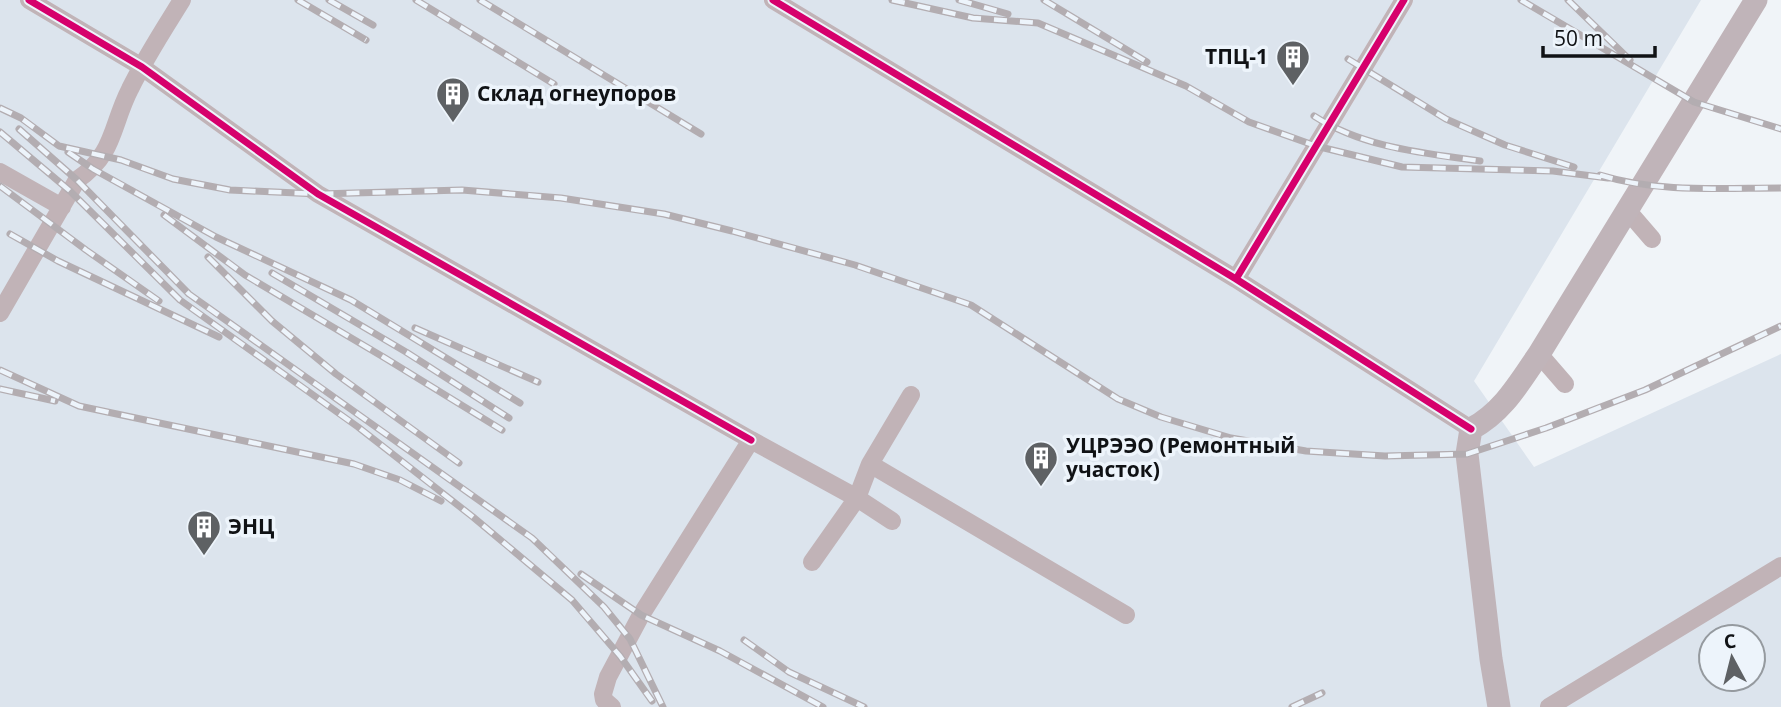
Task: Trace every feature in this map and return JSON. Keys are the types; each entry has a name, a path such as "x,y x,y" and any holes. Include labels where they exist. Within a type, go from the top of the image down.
{"main road":[{"path":"1499,707 1467,454 1471,429 1485,421 1506,402 1539,354 1756,0"}],"street":[{"path":"29,0 142,66 318,194 856,498 892,521"},
{"path":"0,313 77,180 93,169 104,156 128,91 182,0"},
{"path":"773,0 1236,279 1471,429"},
{"path":"1236,279 1404,0"},
{"path":"0,172 62,206"},
{"path":"1627,210 1652,239"},
{"path":"1539,354 1565,384"},
{"path":"812,562 856,498 870,464 911,395"},
{"path":"611,707 603,694 608,677 641,615 751,440"},
{"path":"870,464 1126,615"},
{"path":"1549,707 1781,566"}],"shaded area":[{"path":"0,0 1701,0 1474,381 1534,467 1781,354 1781,707 0,707"}],"railway":[{"path":"298,0 366,40"},
{"path":"329,0 373,25"},
{"path":"416,0 554,84"},
{"path":"480,0 701,134"},
{"path":"892,0 973,18 1038,23 1186,86 1249,122 1316,146 1402,167 1553,171 1608,178"},
{"path":"959,0 1008,14"},
{"path":"1044,0 1147,62"},
{"path":"1521,0 1694,102 1781,129"},
{"path":"1568,0 1630,60"},
{"path":"1348,59 1446,119 1505,145 1574,167"},
{"path":"0,108 21,118 59,146 121,160 173,179 230,190 318,194 462,190 561,198 664,214 732,231 855,265 971,305 1118,399 1161,417 1231,438 1306,451 1385,456 1467,454 1546,428 1645,390 1781,326"},
{"path":"1314,116 1333,127 1394,148 1480,161"},
{"path":"19,129 77,180 189,294 532,538 604,607 630,639 663,707"},
{"path":"0,132 70,191 180,300 358,427 473,517 572,600 620,656 652,701"},
{"path":"68,152 93,169 216,237 351,300 520,403"},
{"path":"1600,175 1667,187 1781,188"},
{"path":"0,186 159,301"},
{"path":"164,215 245,275 502,430"},
{"path":"10,234 58,261 219,337"},
{"path":"208,257 272,321 336,374 459,463"},
{"path":"272,273 406,352 509,418"},
{"path":"415,328 538,382"},
{"path":"0,370 79,406 354,464 400,480 441,501"},
{"path":"0,389 55,401"},
{"path":"581,574 641,615 720,651 823,707"},
{"path":"744,640 789,672 864,707"},
{"path":"1292,707 1322,693"}],"cycle path":[{"path":"29,0 142,67 318,194 751,440"},
{"path":"773,0 1236,279 1471,429"},
{"path":"1236,279 1404,0"}],"place":[{"name":"ТПЦ-1","path":"1293,87"},
{"name":"Склад огнеупоров","path":"453,124"},
{"name":"УЦРЭЭО (Ремонтный участок)","path":"1041,488"},
{"name":"ЭНЦ","path":"204,557"}]}
